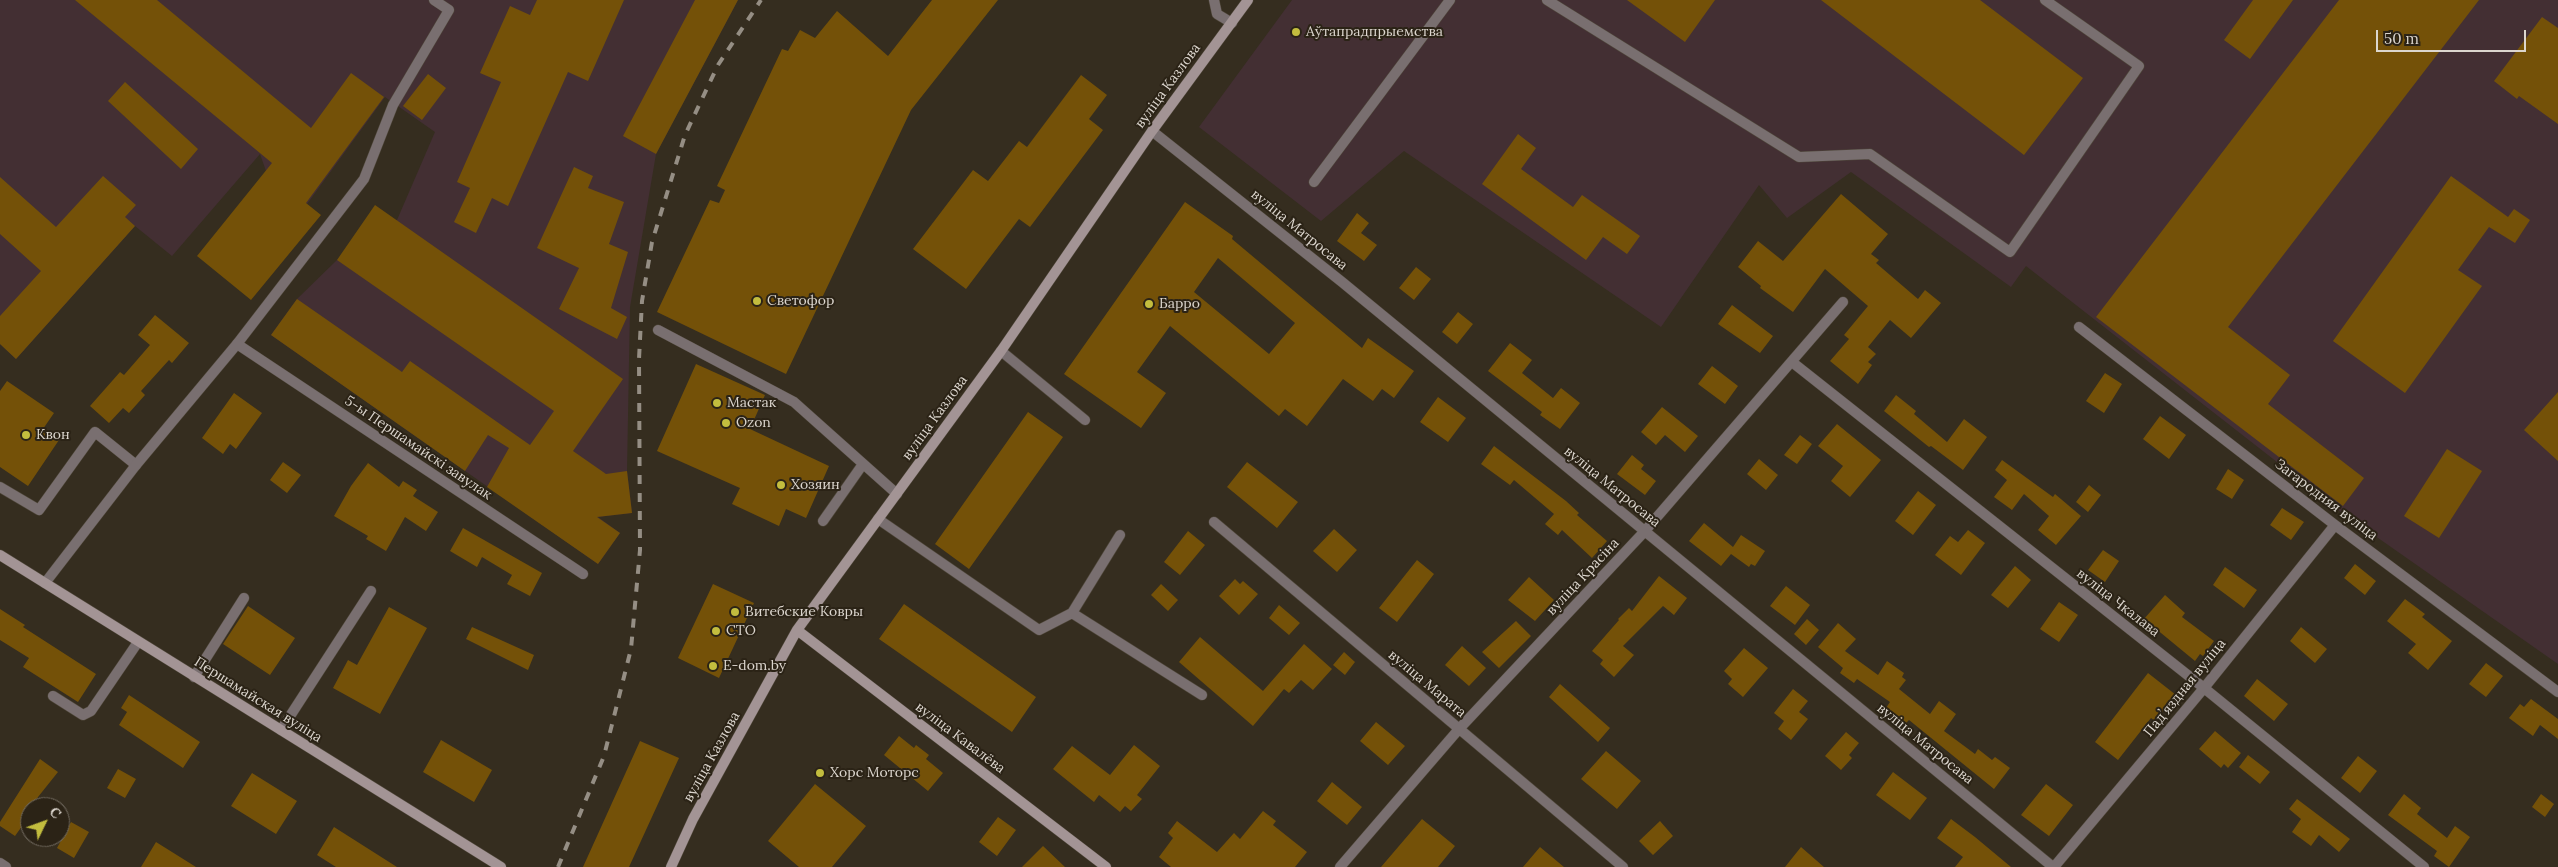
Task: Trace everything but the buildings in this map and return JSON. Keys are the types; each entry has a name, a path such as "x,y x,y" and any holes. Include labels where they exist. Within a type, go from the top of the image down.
{"main road":[{"name":"вуліца Казлова","path":"671,867 693,820 797,630 1001,352 1152,131 1248,0"},
{"name":"Першамайская вуліца","path":"0,555 501,867"},
{"name":"вуліца Кавалёва","path":"797,630 1106,867"}],"street":[{"path":"45,583 136,465 237,344 364,179 393,105 448,10 434,0"},
{"path":"1214,0 1217,14 1232,23"},
{"path":"1314,182 1450,0"},
{"path":"1547,0 1799,157 1870,154 2010,252 2139,66 2045,0"},
{"name":"вуліца Матросава","path":"1152,131 1342,282 2054,867"},
{"name":"вуліца Красіна","path":"1340,867 1459,729 1644,532 1843,302"},
{"name":"Загародняя вуліца","path":"2079,327 2335,524 2558,692"},
{"path":"658,330 794,402 897,494"},
{"name":"5-ы Першамайскі завулак","path":"237,344 583,574"},
{"path":"1001,352 1085,420"},
{"name":"вуліца Чкалава","path":"1792,362 2204,688 2424,867"},
{"path":"0,487 39,510 95,432 136,465"},
{"path":"823,521 863,464"},
{"path":"878,520 1039,630 1072,613 1120,535"},
{"name":"вуліца Марата","path":"1214,522 1623,867"},
{"name":"Падʼяздная вуліца","path":"2054,867 2204,688 2335,524"},
{"path":"281,730 371,591"},
{"path":"194,677 244,598"},
{"path":"1072,613 1202,695"},
{"path":"52,696 83,715 91,710 138,642"},
{"path":"0,863 6,867"}],"shaded area":[{"path":"0,0 738,0 656,154 630,307 627,471 632,513 598,517 620,533 598,564 271,335 297,299 337,260 397,220 435,132 385,97 307,204 266,171 260,154 172,256 135,226 16,359 0,344"},
{"path":"1292,0 2558,0 2558,664 2341,512 2026,266 2011,287 1851,172 1787,218 1759,185 1661,327 1404,151 1321,221 1199,127"}],"railway":[{"path":"558,867 604,756 631,649 640,550 639,359 642,301 652,242 685,135 718,65 761,0"}],"place":[{"name":"Аўтапрадпрыемства","path":"1296,32"},
{"name":"Светофор","path":"757,301"},
{"name":"Барро","path":"1149,304"},
{"name":"Мастак","path":"717,403"},
{"name":"Ozon","path":"726,423"},
{"name":"Квон","path":"26,435"},
{"name":"Хозяин","path":"781,485"},
{"name":"Витебские Ковры","path":"735,612"},
{"name":"СТО","path":"716,631"},
{"name":"E-dom.by","path":"713,666"},
{"name":"Хорс Моторс","path":"820,773"}]}
